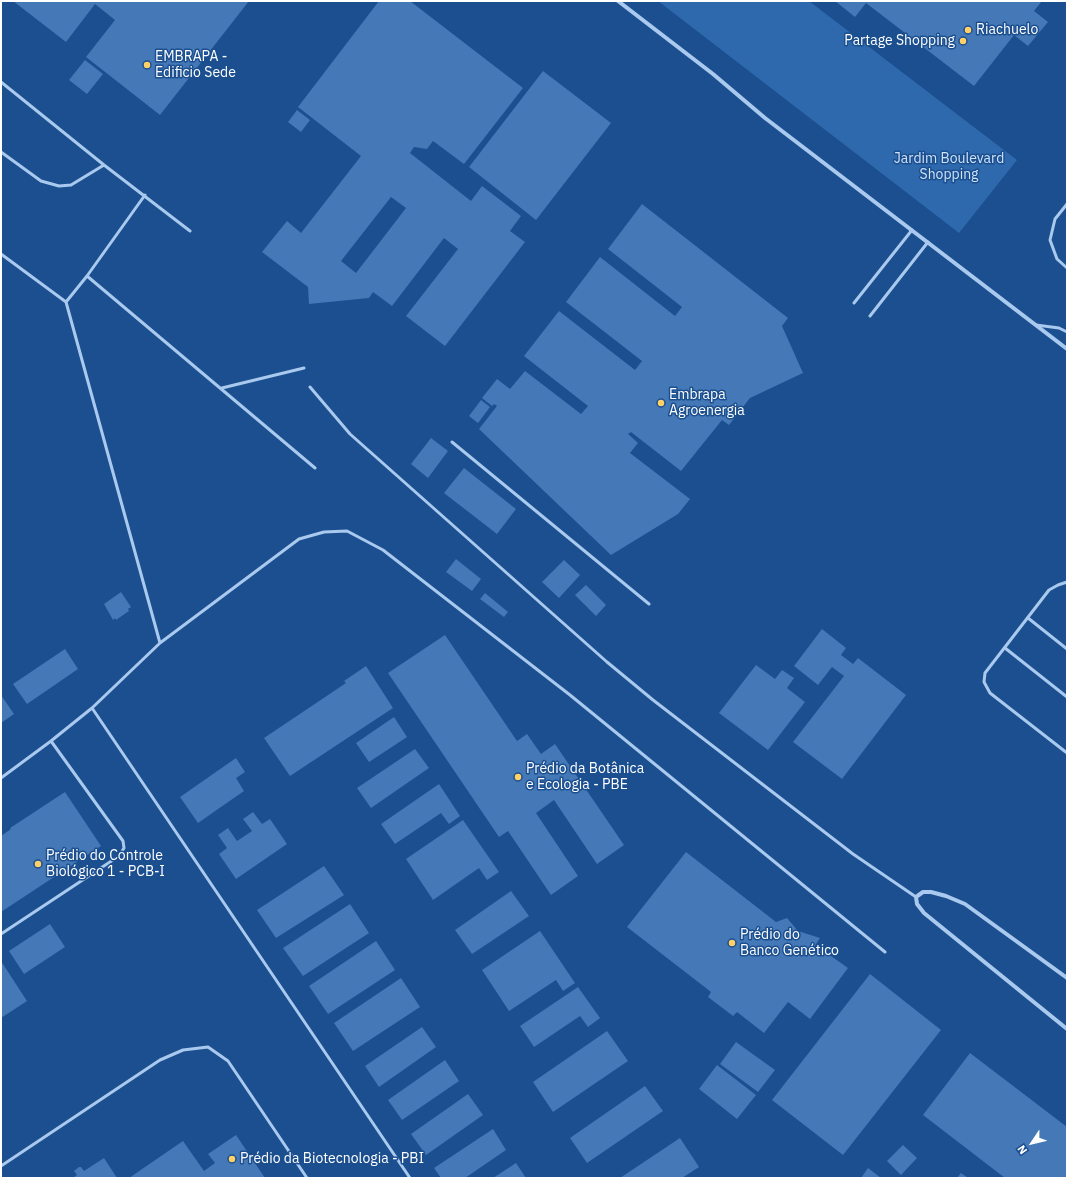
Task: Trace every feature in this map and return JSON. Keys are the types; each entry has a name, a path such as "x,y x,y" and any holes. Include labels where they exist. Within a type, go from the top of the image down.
{"street":[{"path":"618,1 713,74 765,118 1067,349"},
{"path":"1067,978 965,904 946,896 931,892 924,892 916,897 917,904 924,913 1067,1029"}],"lane":[{"path":"1,82 104,165 190,231"},
{"path":"1,152 41,181 59,186 71,185 104,165"},
{"path":"66,302 87,276 145,195"},
{"path":"1067,204 1055,218 1050,240 1057,259 1067,268"},
{"path":"854,303 912,230"},
{"path":"870,316 928,242"},
{"path":"1,254 66,302 160,643"},
{"path":"87,276 222,388 315,468"},
{"path":"1036,325 1059,328 1067,332"},
{"path":"222,388 304,368"},
{"path":"310,387 350,434 607,662 653,700 853,854 916,897"},
{"path":"452,442 649,604"},
{"path":"1,778 92,708 160,643 299,539 324,532 347,531 383,550 570,695 885,952"},
{"path":"1067,582 1049,590 986,673 984,682 990,693 1067,753"},
{"path":"1028,618 1067,650"},
{"path":"1004,648 1067,697"},
{"path":"92,708 410,1178"},
{"path":"1,934 119,856 124,848 123,841 51,741"},
{"path":"1,1166 160,1060 183,1050 208,1047 228,1061 307,1178"}],"green space":[{"name":"Jardim Boulevard Shopping","path":"658,1 809,1 1017,160 959,233"}],"building":[{"name":"EMBRAPA - Edificio Sede","path":"13,1 249,1 160,115 86,57 115,20 95,4 66,42"},
{"path":"379,1 410,1 523,88 464,164 433,141 427,149 414,147 410,153 471,201 482,186 521,216 510,231 525,242 445,346 406,316 458,249 444,238 392,306 373,292 369,298 309,304 308,287 262,252 287,221 301,233 361,156 298,107","holes":["391,197 406,208 356,273 341,261"]},
{"name":"Partage Shopping","path":"835,1 1042,1 1034,11 1048,22 1028,46 1014,35 974,86 866,3 855,17"},
{"path":"85,60 103,74 87,94 69,80"},
{"path":"543,71 611,123 536,220 469,167"},
{"path":"297,110 310,120 301,132 288,122"},
{"path":"642,204 788,318 782,326 803,373 750,398 729,425 722,420 681,471 631,432 628,434 638,443 630,453 690,499 678,514 611,555 479,429 497,406 494,404 492,406 482,398 497,379 510,389 525,371 581,414 588,406 524,356 559,311 635,370 642,361 566,302 600,257 675,316 682,307 608,249"},
{"path":"481,400 490,407 478,423 469,416"},
{"path":"431,438 448,451 428,478 411,464"},
{"path":"464,468 516,509 497,534 444,493"},
{"path":"456,559 481,579 472,591 446,572"},
{"path":"564,560 580,575 559,598 542,582"},
{"path":"586,585 606,605 596,616 575,595"},
{"path":"121,592 131,607 128,609 129,611 116,620 115,618 113,620 104,604"},
{"path":"485,593 508,612 504,617 480,599"},
{"path":"822,629 846,648 841,655 853,664 858,658 906,695 842,779 793,742 844,676 832,667 818,685 794,666"},
{"name":"Prédio da Botânica e Ecologia - PBE","path":"445,635 517,741 527,734 541,754 555,744 624,845 597,864 554,800 536,813 578,876 551,895 508,831 499,837 388,673"},
{"path":"65,649 78,669 27,704 13,684"},
{"path":"756,665 775,679 782,670 794,678 787,688 805,702 768,750 719,713"},
{"path":"366,666 393,708 290,776 264,738 346,683 344,681"},
{"path":"1,695 14,714 1,723"},
{"path":"394,717 407,737 369,762 356,743"},
{"path":"415,749 429,768 371,808 357,788"},
{"path":"236,758 245,772 236,778 244,791 198,823 180,797"},
{"path":"439,784 460,816 449,824 441,813 395,844 381,824"},
{"name":"Prédio do Controle Biológico 1 - PCB-I","path":"65,792 101,846 1,912 1,836 11,829 10,828"},
{"path":"253,812 262,824 270,819 287,844 236,879 219,854 227,848 218,835 228,828 237,841 252,831 243,819"},
{"path":"463,820 499,872 487,880 479,868 433,900 406,859"},
{"name":"Prédio do Banco Genético","path":"686,852 776,922 787,918 798,931 820,938 814,947 831,956 848,968 810,1019 788,1002 764,1033 737,1012 733,1016 708,997 711,992 627,927"},
{"path":"324,866 344,895 276,938 257,910"},
{"path":"511,891 529,916 472,954 455,930"},
{"path":"350,904 369,933 303,976 283,948"},
{"path":"50,924 65,947 24,974 9,951"},
{"path":"540,931 575,983 563,991 556,980 509,1011 482,970"},
{"path":"376,941 395,970 328,1014 309,986"},
{"path":"1,961 27,1001 1,1018"},
{"path":"870,974 941,1030 843,1155 772,1100"},
{"path":"401,978 420,1007 353,1051 334,1023"},
{"path":"578,987 600,1018 588,1027 580,1016 534,1047 520,1026"},
{"path":"422,1027 436,1047 379,1087 365,1066"},
{"path":"607,1031 628,1061 553,1112 533,1082"},
{"path":"736,1042 775,1070 758,1092 720,1064"},
{"path":"970,1053 1067,1127 1067,1178 1005,1178 923,1115"},
{"path":"445,1060 459,1081 402,1120 388,1100"},
{"path":"717,1065 756,1095 737,1119 699,1089"},
{"path":"645,1086 663,1111 587,1163 570,1138"},
{"path":"468,1094 483,1115 426,1155 411,1134"},
{"path":"493,1129 506,1150 465,1178 441,1178 434,1168"},
{"name":"Prédio da Biotecnologia - PBI","path":"236,1135 265,1178 129,1178 183,1141 204,1171 215,1163 208,1154"},
{"path":"680,1138 699,1167 682,1178 620,1178"},
{"path":"903,1145 917,1158 901,1175 887,1161"},
{"path":"104,1158 117,1178 73,1178 77,1175 74,1171 79,1167 81,1167 84,1171"},
{"path":"516,1163 526,1178 493,1178"},
{"path":"868,1168 881,1178 861,1178"},
{"path":"961,1173 968,1178 957,1178"}],"place":[{"name":"Riachuelo","path":"968,30"},
{"name":"Partage Shopping","path":"963,41"},
{"name":"EMBRAPA - Edificio Sede","path":"147,65"},
{"name":"Embrapa Agroenergia","path":"661,403"},
{"name":"Prédio da Botânica e Ecologia - PBE","path":"518,777"},
{"name":"Prédio do Controle Biológico 1 - PCB-I","path":"38,864"},
{"name":"Prédio do Banco Genético","path":"732,943"},
{"name":"Prédio da Biotecnologia - PBI","path":"232,1159"}]}
